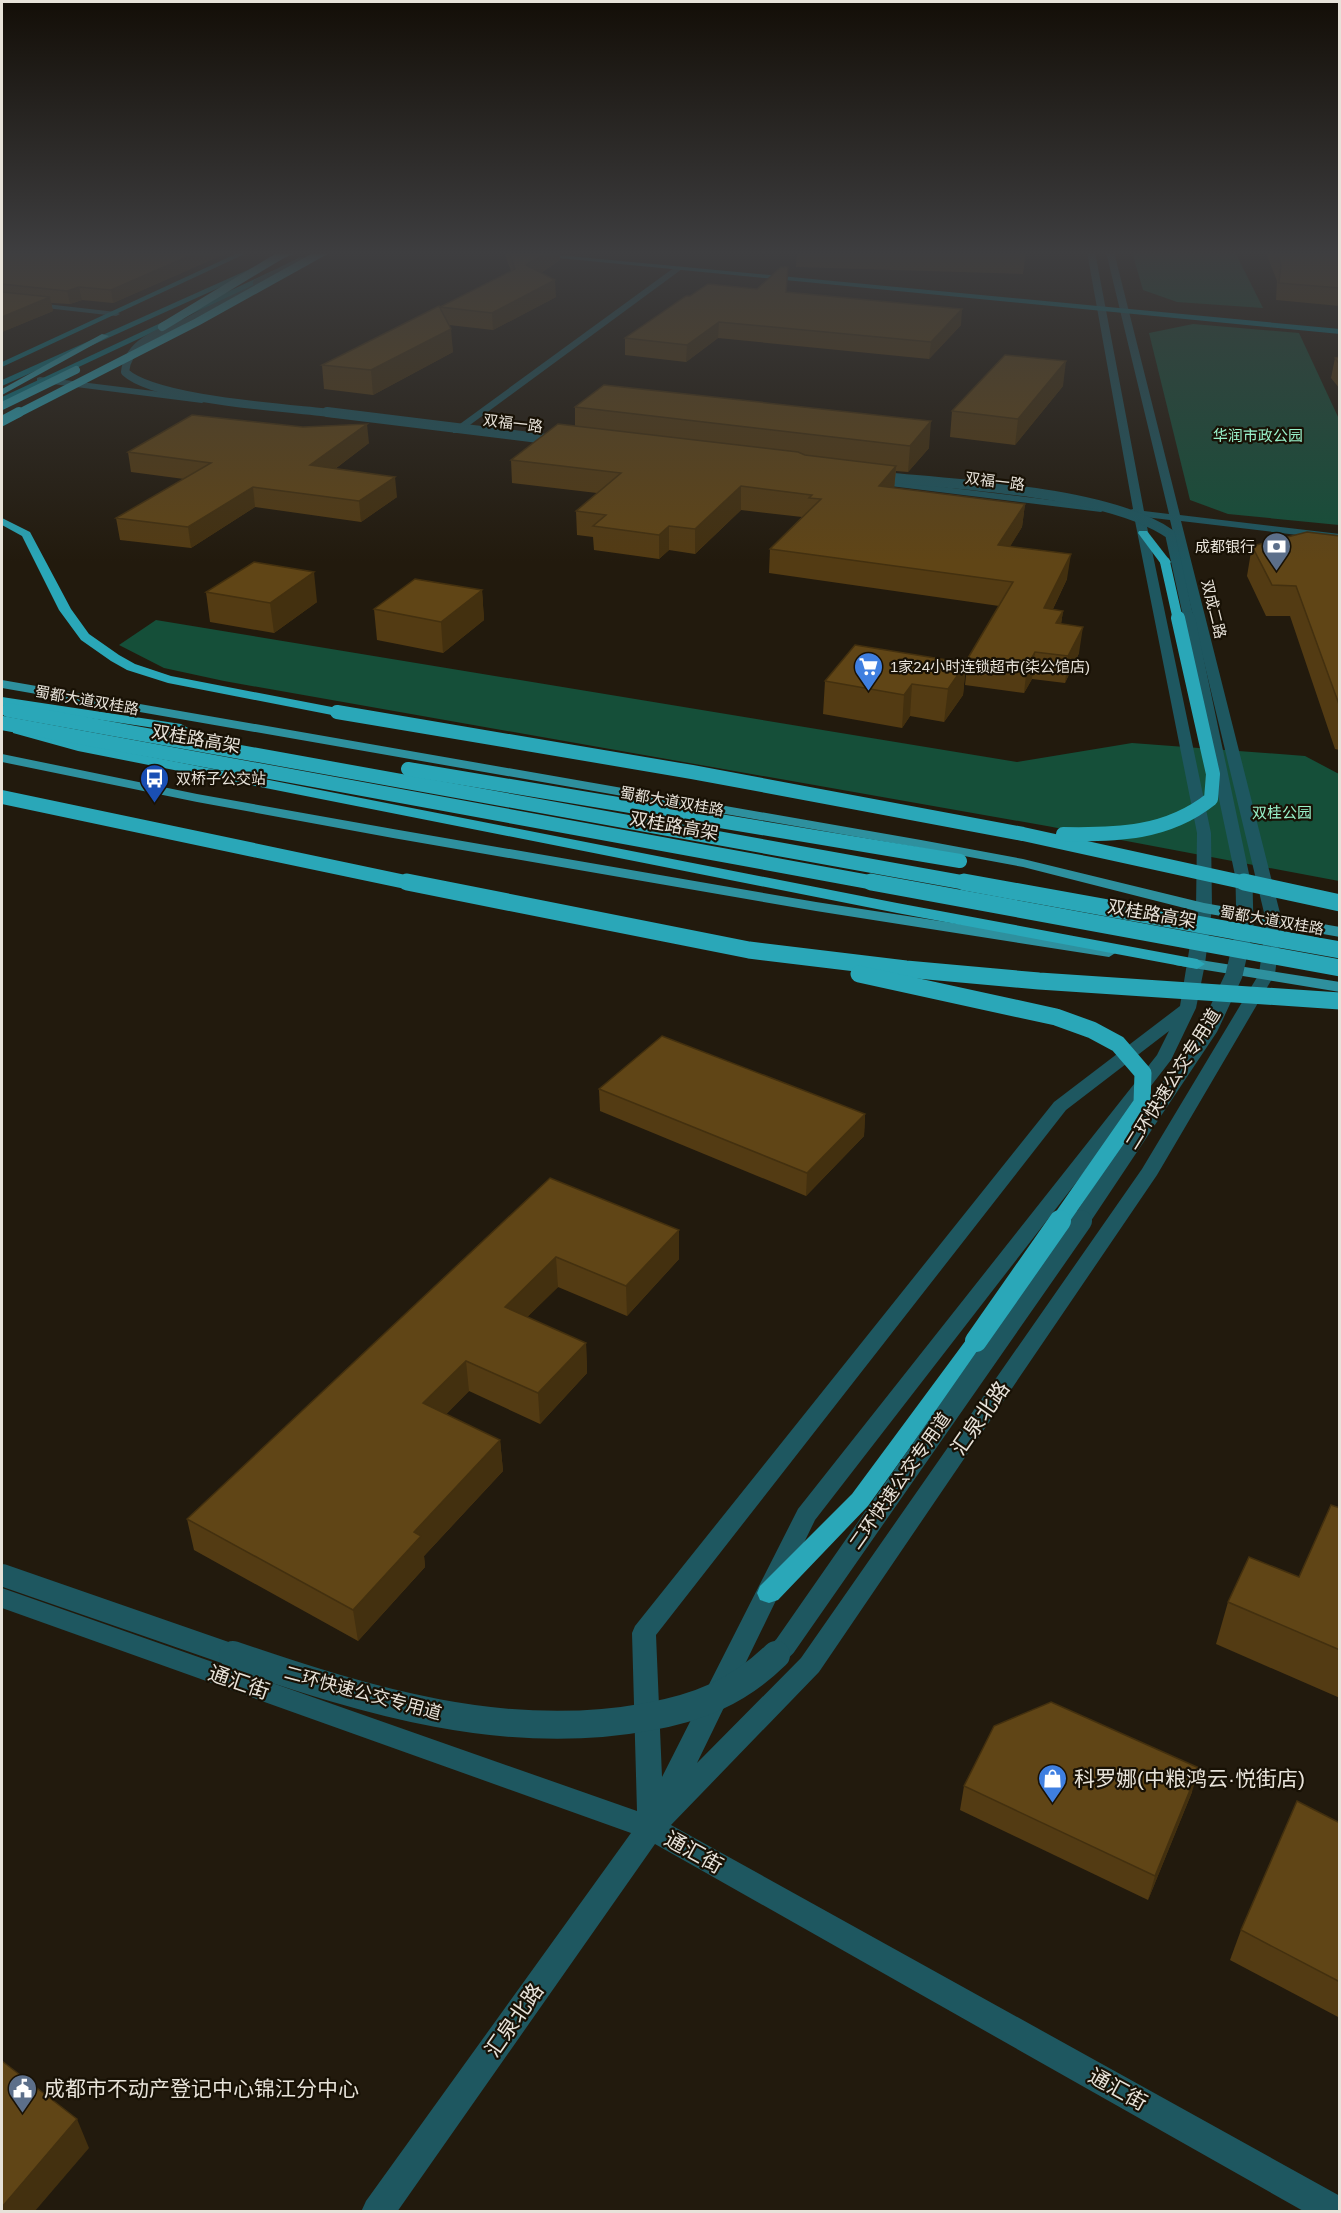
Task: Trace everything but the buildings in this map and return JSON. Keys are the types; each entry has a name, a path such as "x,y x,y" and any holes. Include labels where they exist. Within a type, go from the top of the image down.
{"highway":[{"path":"2,392 70,355"},
{"path":"2,406 105,355"},
{"path":"2,422 132,355"},
{"path":"2,520 18,528 30,540 65,610 86,637 115,658 149,673 337,712 692,772 1023,834 1340,903"},
{"path":"1023,834 1128,834 1157,828 1199,810 1211,799 1213,774 1165,562 1143,533"},
{"path":"3,713 181,728 298,751 960,861"},
{"path":"3,713 90,750 897,908 1197,964"},
{"name":"双桂路高架","path":"3,713 1340,950"},
{"name":"双桂路高架","path":"3,713 1340,968"},
{"path":"2,797 373,875 749,950 1056,1017 1092,1030 1118,1044 1143,1073 1142,1103 976,1341 860,1500 769,1593"},
{"path":"749,950 906,969 1028,980 1340,1001"}],"main road":[{"path":"2,365 24,355"},
{"path":"2,377 48,355"},
{"path":"2,383 63,355"},
{"path":"2,400 94,355"},
{"name":"蜀都大道双桂路","path":"2,684 932,846 1023,863 1204,908 1340,932"},
{"path":"2,758 158,791 890,921 1267,974 1340,987"},
{"path":"960,861 1204,908"}],"street":[{"name":"双福一路","path":"40,380 575,444 170,393 148,388 125,372 129,355"},
{"path":"456,431 560,355"},
{"path":"1111,355 1139,513 1204,833 1204,908 1197,964"},
{"name":"双成二路","path":"1136,355 1274,921 1267,974"},
{"name":"双福一路","path":"859,477 1340,537"},
{"name":"二环快速公交专用道","path":"2,1575 267,1667 420,1712 494,1724 577,1726 662,1716 739,1687 785,1646 1061,1251 1210,1027 1234,975 1245,927 1244,873 1174,553 1166,528 1143,516 1086,503 859,477"},
{"name":"汇泉北路","path":"651,1828 806,1515 1165,1056 1188,1008 1197,964"},
{"name":"汇泉北路","path":"377,2211 651,1828 810,1665 1150,1171 1267,974"},
{"path":"651,1828 644,1633 1060,1106 1188,1008"},
{"name":"通汇街","path":"2,1598 651,1828 1337,2211"}],"green space":[{"name":"华润市政公园","path":"1154,355 1309,355 1339,419 1339,525 1228,514 1190,500"},
{"name":"双桂公园","path":"156,620 1017,762 1132,743 1305,756 1339,774 1339,881 1047,826 224,681 164,668 119,645"}],"place":[{"name":"成都银行","path":"1276,572"},
{"name":"1家24小时连锁超市(柒公馆店)","path":"869,692"},
{"name":"双桥子公交站","path":"155,804"},
{"name":"科罗娜(中粮鸿云·悦街店)","path":"1053,1804"},
{"name":"成都市不动产登记中心锦江分中心","path":"23,2114"}]}
